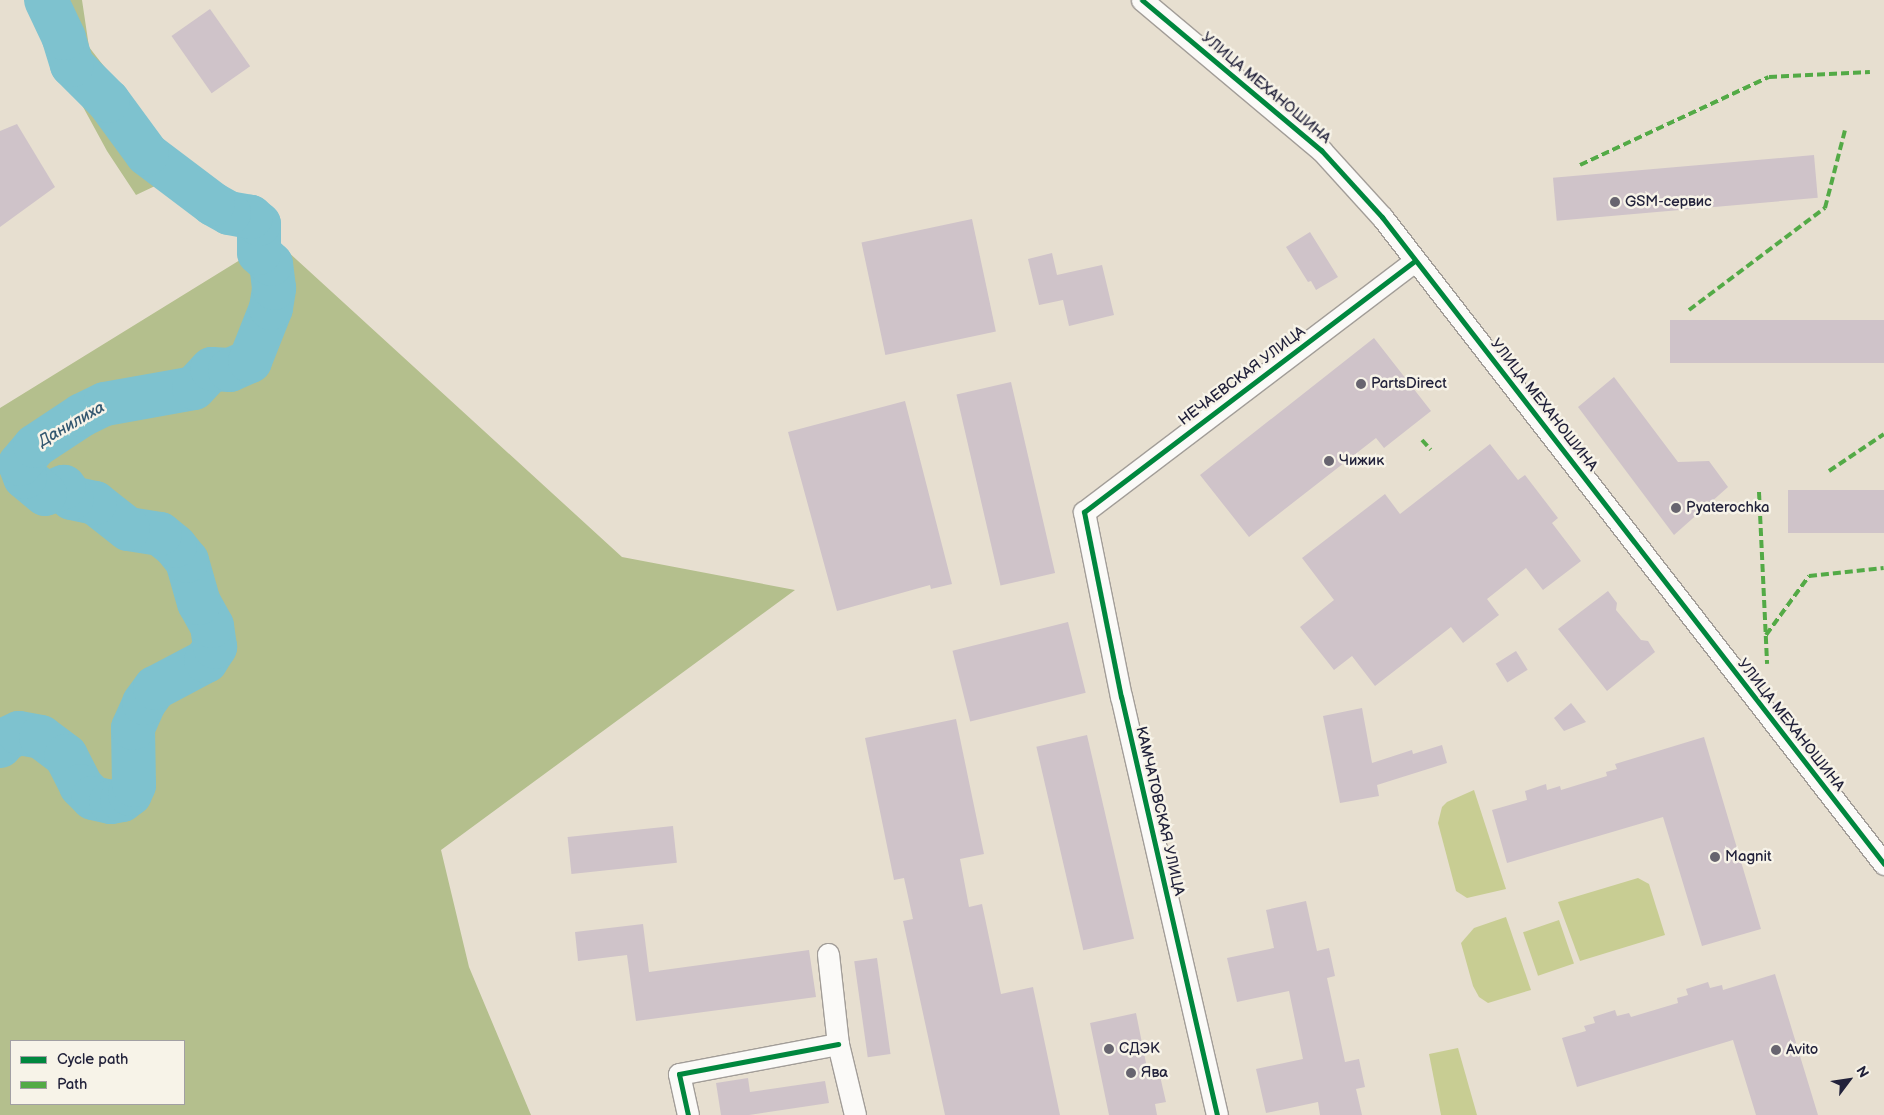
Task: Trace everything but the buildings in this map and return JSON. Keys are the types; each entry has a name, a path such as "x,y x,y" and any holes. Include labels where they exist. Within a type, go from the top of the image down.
{"street":[{"name":"УЛИЦА МЕХАНОШИНА","path":"1142,0 1321,150 1382,217 1884,864"},
{"name":"НЕЧАЕВСКАЯ УЛИЦА","path":"1084,512 1415,261"},
{"name":"КАМЧАТОВСКАЯ УЛИЦА","path":"1084,512 1121,698 1217,1115"},
{"path":"828,954 838,1044 855,1115"},
{"path":"688,1115 679,1074 838,1044"}],"green space":[{"path":"35,0 82,0 89,47 175,158 155,186 136,195 107,151 76,94 51,31"},
{"path":"274,239 622,557 795,590 441,850 469,967 531,1115 0,1115 0,408"},
{"path":"1474,790 1506,889 1467,898 1456,891 1438,823 1442,807 1447,802"},
{"path":"1638,878 1649,884 1665,935 1580,961 1558,902"},
{"path":"1506,917 1531,990 1488,1003 1479,997 1473,986 1461,943 1474,928"},
{"path":"1559,920 1574,963 1538,976 1523,932"},
{"path":"1458,1048 1477,1115 1441,1115 1429,1054"}],"waterway":[{"name":"Данилиха","path":"0,746 6,739 19,733 41,737 66,756 81,786 93,798 111,802 122,800 130,794 134,785 133,728 144,703 155,688 206,661 215,647 212,626 199,603 187,561 175,546 160,534 128,529 95,503 72,498 64,487 45,494 25,477 20,464 35,446 82,415 105,404 194,388 212,369 230,370 250,361 271,308 274,288 271,264 259,253 259,224 251,217 229,213 213,204 147,154 108,101 72,65 64,38 46,0"}],"marked path":[{"path":"1580,165 1769,77 1870,72"},
{"path":"1689,310 1825,208 1845,130"},
{"path":"1829,471 1884,434"},
{"path":"1422,440 1431,450"},
{"path":"1759,492 1767,664"},
{"path":"1766,635 1809,576 1884,568"}],"cycle path":[{"path":"1142,0 1321,150 1382,217 1884,864"},
{"path":"1217,1115 1121,697 1084,512 1415,261"},
{"path":"688,1115 679,1074 838,1044"}],"place":[{"name":"GSM-сервис","path":"1615,202"},
{"name":"PartsDirect","path":"1361,384"},
{"name":"Чижик","path":"1329,461"},
{"name":"Pyaterochka","path":"1676,508"},
{"name":"Magnit","path":"1715,857"},
{"name":"СДЭК","path":"1109,1049"},
{"name":"Avito","path":"1776,1050"},
{"name":"Ява","path":"1131,1073"}]}
